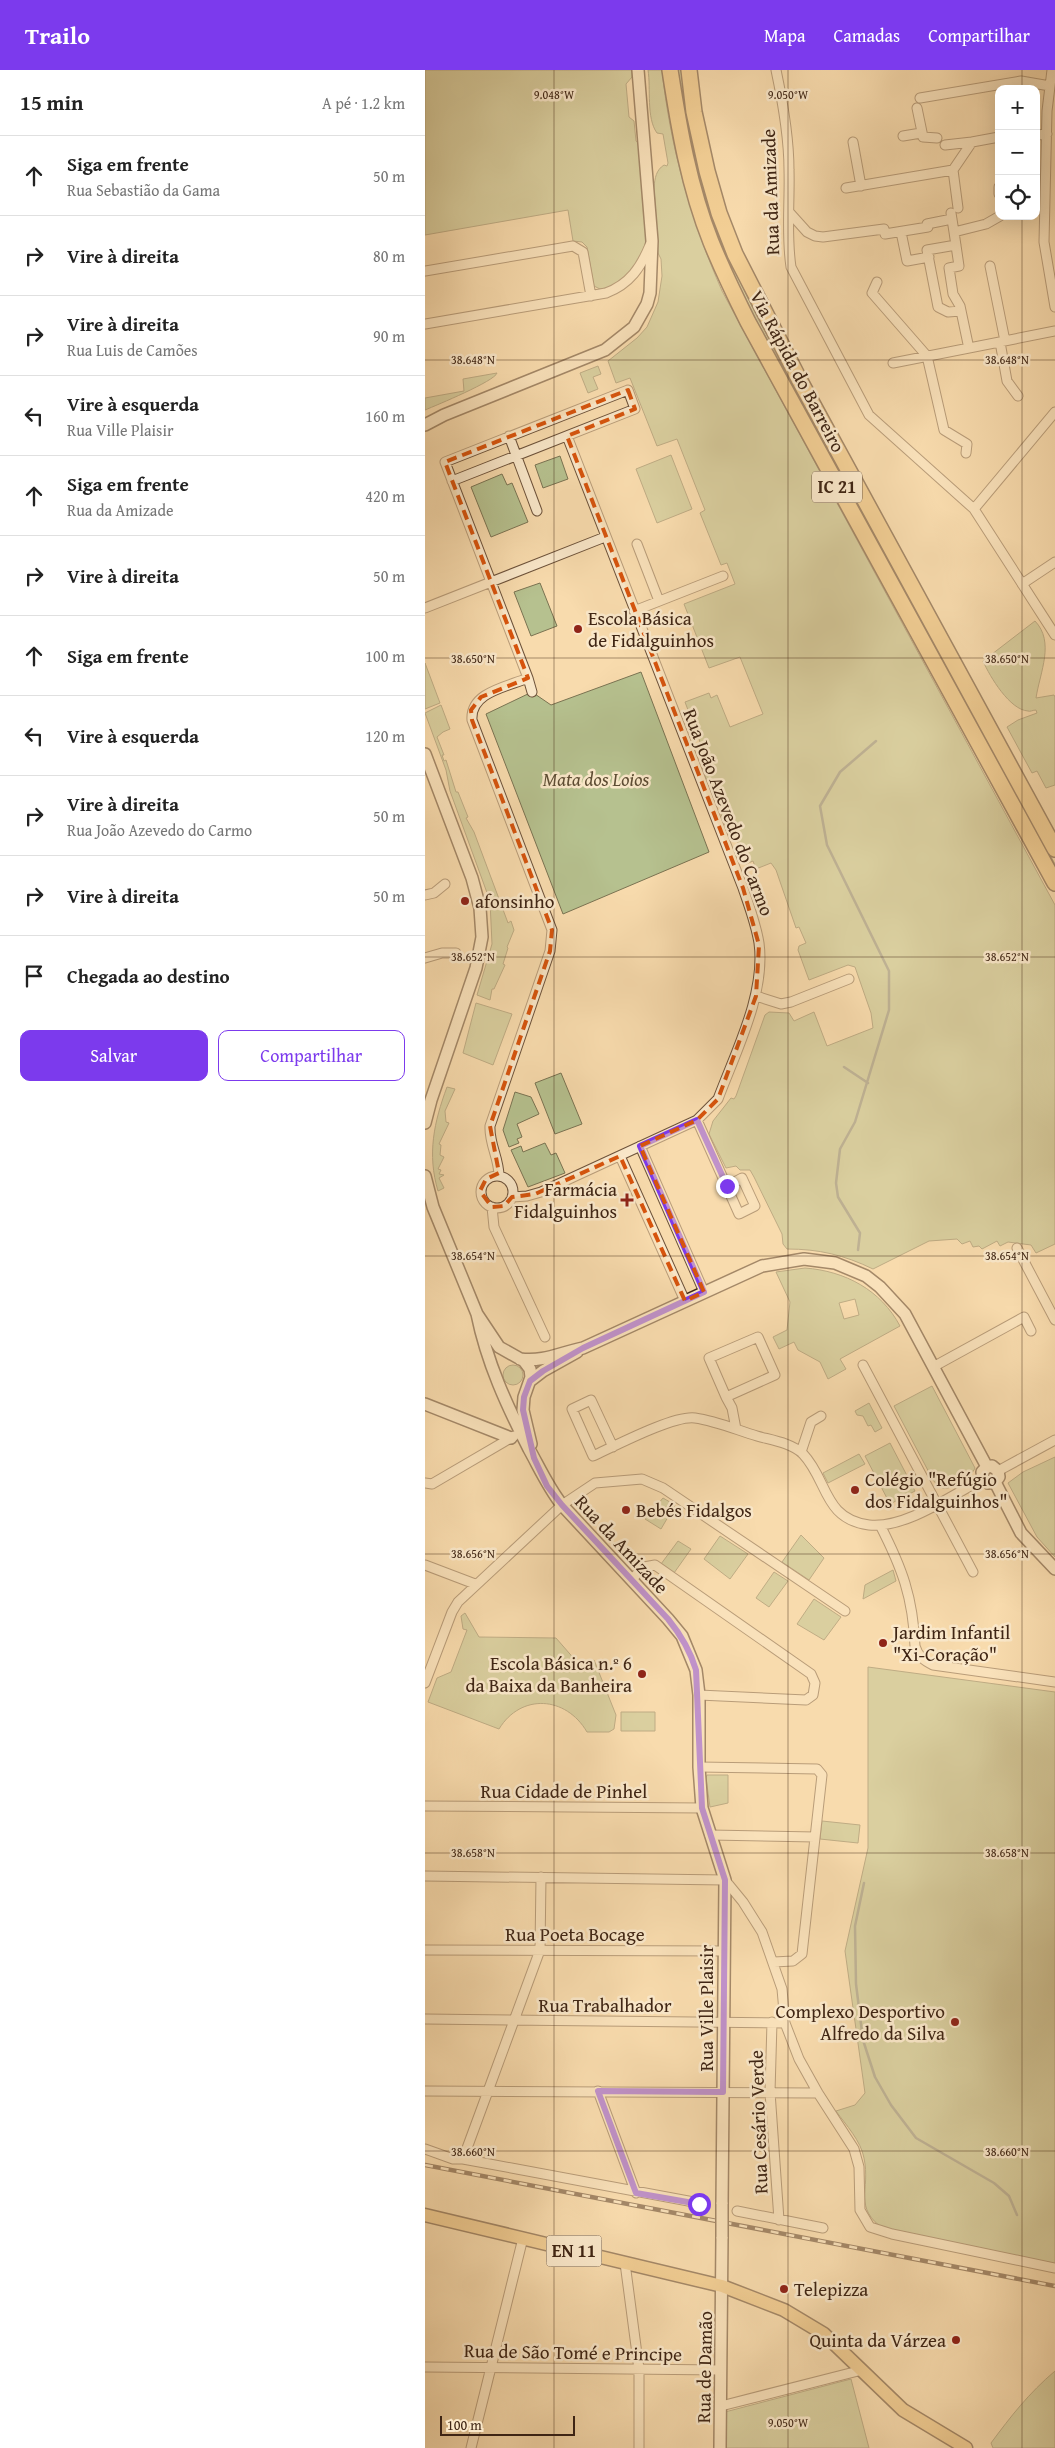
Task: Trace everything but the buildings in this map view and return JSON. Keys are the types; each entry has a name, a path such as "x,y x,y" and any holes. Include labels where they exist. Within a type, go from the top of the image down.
{"highway":[{"name":"Via Rápida do Barreiro","path":"670,70 678,123 691,182 711,241 736,296 804,426 1055,883"},
{"name":"Via Rápida do Barreiro","path":"689,70 694,112 707,171 719,213 735,254 800,381 1055,849"}],"main road":[{"name":"EN 11","path":"425,2215 722,2286 784,2310 824,2334 903,2410 966,2448"}],"street":[{"path":"425,425 444,415 605,350 626,335 641,316 650,293 652,240 638,70"},
{"name":"Rua da Amizade","path":"776,70 787,136 788,248 791,266 869,415 974,508"},
{"path":"1052,70 1047,134 1044,242 1055,306"},
{"path":"920,98 1021,81 1050,86"},
{"path":"917,108 921,133 925,139 937,138"},
{"path":"903,136 921,133"},
{"path":"1040,135 1047,134"},
{"path":"945,145 995,138"},
{"path":"853,142 861,186"},
{"path":"968,344 961,310 953,294 949,268 959,266 954,232 953,170 972,142"},
{"path":"846,188 953,170"},
{"path":"789,212 807,232 823,237 884,229 885,234 901,232 928,227 927,224 954,213"},
{"path":"954,232 986,224 995,219"},
{"path":"901,232 907,261 929,257"},
{"path":"425,324 591,296 615,290 629,280 642,266 652,240"},
{"path":"956,245 927,250 938,307 948,312 961,310"},
{"path":"425,272 573,246 583,252 591,296"},
{"path":"990,266 1003,341 1007,381 1018,396"},
{"path":"877,282 872,293 927,356 944,430 967,444 966,453"},
{"path":"893,363 1055,331"},
{"path":"909,360 912,339"},
{"path":"452,481 635,409 628,390 445,462 452,481 490,582 533,692"},
{"path":"1055,412 974,508 1055,635"},
{"path":"425,420 444,415"},
{"path":"509,436 537,511"},
{"name":"Rua João Azevedo do Carmo","path":"512,1197 535,1194 697,1120 719,1099 756,996 759,945 755,924 567,436"},
{"path":"425,608 605,537"},
{"path":"637,544 659,601"},
{"path":"1022,584 1055,562"},
{"path":"634,611 723,576"},
{"path":"499,1176 499,1163 491,1142 490,1126 550,951 553,930 475,730 471,710 481,697 528,678"},
{"path":"425,754 477,893 482,923 478,960 425,1123"},
{"path":"425,895 433,893 445,884"},
{"path":"425,958 442,953 456,953"},
{"path":"756,996 781,1004 791,1002 849,979"},
{"path":"697,1120 727,1186"},
{"path":"640,1146 704,1292"},
{"path":"620,1156 685,1301"},
{"name":"Rua da Amizade","path":"425,1176 433,1207 477,1314 499,1348 518,1358"},
{"path":"492,1207 504,1206 512,1197 510,1184 499,1176 492,1176 482,1185 482,1198 492,1207 494,1226 545,1337"},
{"path":"1017,1248 1055,1320"},
{"path":"583,1348 561,1352 543,1360 507,1358 499,1363 497,1382 512,1393 521,1391 543,1371 583,1348 770,1263 804,1259 835,1263 866,1276 894,1300 905,1314 987,1467"},
{"name":"Rua da Amizade","path":"477,1314 483,1343 516,1435 534,1458"},
{"path":"933,1367 1024,1317 1031,1331"},
{"path":"726,1397 775,1375 758,1337 709,1358 726,1397 732,1408 736,1430"},
{"path":"518,1358 529,1368 529,1383"},
{"path":"863,1364 973,1572"},
{"name":"Rua da Amizade","path":"529,1383 523,1410 534,1458 547,1486 562,1505 632,1579 682,1636 691,1654 696,1670 699,1695 699,1767 702,1808 725,1880 743,1902 762,1932 774,1962 782,1989 785,2023 799,2058 818,2093 854,2149 859,2167 860,2210 870,2227 892,2234 1055,2268"},
{"path":"613,1447 591,1400 571,1409 593,1456 685,1418 695,1418 795,1448 801,1452 835,1509 852,1521 880,1525 906,1520 938,1503 999,1477 999,1471"},
{"path":"425,1404 516,1435"},
{"path":"801,1452 811,1422 821,1416"},
{"path":"425,1483 432,1484 516,1435"},
{"path":"999,1471 1055,1440"},
{"path":"999,1471 992,1466 987,1467 982,1472 1021,1533 1055,1569"},
{"path":"425,1683 452,1612 475,1584 562,1505 595,1483 642,1479 663,1488 845,1611"},
{"path":"880,1525 897,1557 907,1584 915,1646 923,1660 933,1665 1055,1682"},
{"path":"425,1565 475,1584"},
{"path":"632,1579 643,1567 655,1565 811,1674 815,1683 813,1695 806,1700 699,1695"},
{"path":"699,1767 817,1769 822,1775 802,1954 793,1961 774,1962"},
{"name":"Rua Cidade de Pinhel","path":"425,1806 702,1808"},
{"path":"711,1835 815,1837"},
{"path":"425,1876 725,1880"},
{"path":"463,2159 540,1950 541,1878"},
{"name":"Rua Ville Plaisir","path":"722,2286 725,1880"},
{"name":"Rua Poeta Bocage","path":"425,1950 724,1952"},
{"name":"Rua Trabalhador","path":"425,2020 785,2023"},
{"name":"Rua Cesário Verde","path":"772,2022 770,2092 779,2220"},
{"path":"425,2091 818,2093"},
{"path":"598,2091 636,2193"},
{"path":"425,2149 453,2158 699,2204"},
{"path":"737,2211 823,2228"},
{"path":"471,2448 523,2238"},
{"path":"625,2263 639,2370 639,2448"},
{"name":"Rua de Damão","path":"720,2448 722,2286"},
{"name":"Rua de São Tomé e Principe","path":"425,2366 721,2370"},
{"path":"721,2406 862,2370"}],"highlighted area":[{"path":"628,390 635,409 567,436 743,888 759,945 756,996 718,1099 697,1120 640,1146 704,1292 685,1301 620,1156 535,1194 512,1197 504,1206 492,1207 480,1191 486,1179 499,1173 490,1126 550,951 552,930 472,720 471,710 481,697 528,678 445,462"}],"green space":[{"path":"425,70 632,70 632,77 626,84 629,117 634,121 636,141 640,144 647,234 642,253 633,270 618,283 610,287 600,289 594,286 587,247 582,242 573,241 568,210 425,235"},
{"path":"648,70 662,70 670,127 683,183 722,291 1055,905 1055,1244 1036,1253 1031,1245 1008,1242 1000,1246 997,1241 982,1249 979,1246 973,1247 970,1241 962,1244 957,1239 929,1241 873,1269 831,1254 810,1250 787,1249 783,1244 782,1234 750,1170 740,1170 736,1166 726,1168 709,1134 713,1121 731,1098 734,1099 736,1096 765,1015 769,1012 789,1013 794,1021 814,1012 827,1046 873,1028 871,1013 855,967 848,965 809,980 798,950 799,946 806,943 799,927 796,928 776,870 771,863 756,869 753,861 746,864 734,832 728,834 721,814 726,812 714,779 707,781 699,761 706,758 685,702 709,693 711,698 717,695 730,727 763,714 740,657 709,668 684,604 735,584 727,563 721,565 700,513 705,510 677,439 657,446 630,378 616,383 608,361 637,338 647,327 658,302 662,276 661,259 658,253 654,187 655,177 661,167 667,166 668,163 663,134 657,133 651,119"},
{"path":"676,70 681,70 692,135 719,229 758,319 1055,864 1055,874 750,314 712,226 692,161"},
{"path":"598,366 601,374 593,377 598,389 588,393 580,373"},
{"path":"497,373 494,377 477,387 425,410 425,398 464,391 463,379"},
{"path":"671,455 692,509 657,523 636,469"},
{"path":"560,456 568,479 543,488 535,465"},
{"path":"502,474 507,485 512,483 528,522 491,537 471,487"},
{"path":"540,583 557,626 531,636 514,592"},
{"path":"1035,621 1041,629 1045,648 1045,658 1036,698 1054,695 1055,697 1055,785 1046,788 1037,771 1032,773 1007,727 1018,720 1037,713 1036,710 1029,711 1014,705 1001,692 983,661"},
{"path":"425,663 440,703 425,709"},
{"name":"Mata dos Loios","path":"641,672 709,852 563,914 486,714 532,692 551,705"},
{"path":"441,705 450,729 437,737 444,755 442,755 444,761 446,760 456,792 458,792 468,817 466,818 474,832 508,923 511,921 514,930 507,947 503,964 505,965 494,989 492,989 490,1000 477,995 492,944 490,901 450,791 446,770 425,713"},
{"path":"476,1003 512,1014 493,1065 463,1053"},
{"path":"561,1073 582,1124 555,1134 535,1083"},
{"path":"447,1087 455,1089 445,1111 446,1122 449,1123 439,1144 441,1145 440,1155 444,1157 438,1169 441,1170 439,1174 444,1175 439,1178 444,1188 438,1191 433,1164 433,1138"},
{"path":"515,1092 531,1097 539,1114 517,1124 522,1137 517,1139 519,1143 509,1147 503,1130"},
{"path":"545,1143 551,1155 556,1153 565,1173 528,1187 511,1150 521,1146 523,1152"},
{"path":"805,1268 834,1273 848,1278 883,1302 900,1326 840,1359 846,1369 828,1379 820,1362 798,1350 794,1342 779,1349 773,1337 787,1330 790,1302 776,1272","holes":["855,1299 859,1315 844,1319 839,1303"]},
{"path":"513,1365 520,1368 523,1375 520,1382 513,1385 506,1382 503,1375 506,1368"},
{"path":"932,1386 975,1468 962,1482 947,1488 940,1487 933,1480 894,1406"},
{"path":"869,1403 882,1428 875,1432 871,1425 868,1426 863,1416 857,1415 855,1411"},
{"path":"890,1443 915,1491 890,1504 865,1456"},
{"path":"859,1454 865,1464 828,1483 823,1473"},
{"path":"1055,1457 1055,1557 1037,1537 1008,1483 1023,1472"},
{"path":"663,1498 675,1505 661,1529 645,1519"},
{"path":"801,1535 824,1558 809,1580 782,1562"},
{"path":"720,1536 748,1554 730,1579 704,1559"},
{"path":"678,1541 691,1549 674,1573 661,1564"},
{"path":"893,1570 896,1581 863,1599 865,1585"},
{"path":"774,1572 788,1581 769,1607 756,1598"},
{"path":"814,1599 841,1617 824,1640 797,1624"},
{"path":"465,1613 479,1637 556,1638 583,1669 594,1660 616,1715 614,1729 609,1732 587,1732 578,1720 567,1711 556,1706 543,1704 519,1709 508,1717 499,1729 428,1702 437,1678 451,1672 467,1630 463,1629 461,1616"},
{"name":"Complexo Desportivo Alfredo da Silva","path":"868,1667 1055,1692 1055,2265 885,2230 875,2222 866,2206 866,2170 860,2145 836,2111 855,2105 865,2093 845,1951 868,1848"},
{"path":"621,1712 655,1712 655,1731 621,1731"},
{"path":"707,1775 728,1775 728,1803 710,1807"},
{"path":"822,1821 860,1825 858,1843 820,1839"},
{"path":"1055,2371 1055,2448 993,2448 991,2443 1013,2414"},
{"path":"851,2379 869,2448 725,2448 725,2412"}],"waterway":[{"path":"858,1250 860,1233 838,1197 836,1183 840,1149 855,1122 889,1010 889,971 827,845 820,806 840,772 876,741"},
{"path":"844,1067 868,1083"},
{"path":"864,1883 855,1926 856,1984 863,2040 875,2077 891,2105 916,2138 994,2183 1009,2196 1017,2215"}],"railway":[{"path":"425,2165 1055,2286"}],"place":[{"name":"Escola Básica de Fidalguinhos","path":"578,629"},
{"name":"afonsinho","path":"465,901"},
{"name":"Farmácia Fidalguinhos","path":"627,1200"},
{"name":"Colégio \"Refúgio dos Fidalguinhos\"","path":"855,1490"},
{"name":"Bebés Fidalgos","path":"626,1510"},
{"name":"Jardim Infantil \"Xi-Coração\"","path":"883,1643"},
{"name":"Escola Básica n.º 6 da Baixa da Banheira","path":"642,1674"},
{"name":"Complexo Desportivo Alfredo da Silva","path":"955,2022"},
{"name":"Telepizza","path":"784,2289"},
{"name":"Quinta da Várzea","path":"956,2340"}],"route":[{"path":"699,2204 636,2193 598,2091 723,2092 725,1880 702,1808 699,1767 699,1695 696,1670 682,1636 632,1579 562,1505 547,1486 534,1458 523,1410 527,1385 543,1371 583,1348 704,1292 640,1146 697,1120 727,1186"}]}
